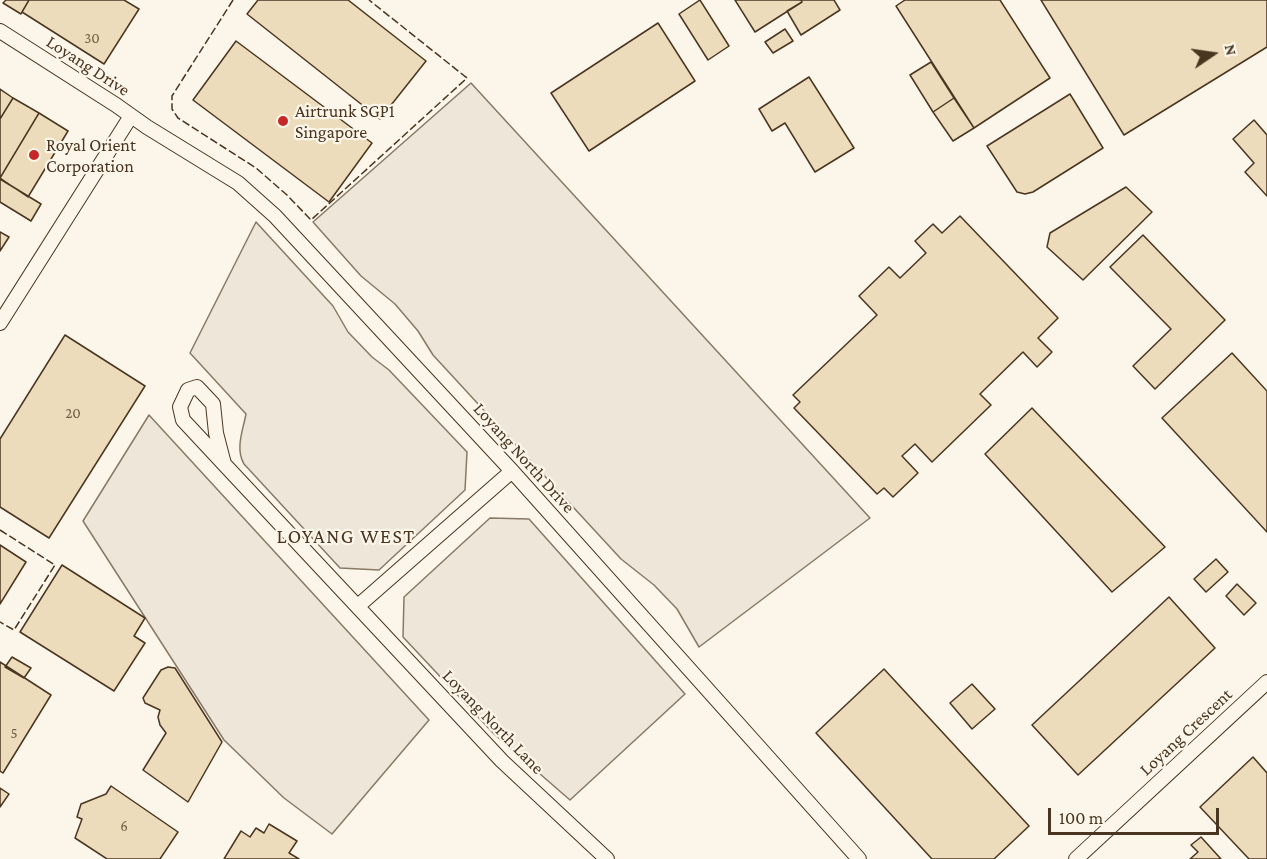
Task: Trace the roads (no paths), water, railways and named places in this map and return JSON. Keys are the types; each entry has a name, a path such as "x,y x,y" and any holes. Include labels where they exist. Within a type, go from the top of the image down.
{"street":[{"name":"Loyang Drive","path":"0,31 131,116 0,323"},
{"name":"Loyang North Drive","path":"131,116 238,183 275,216 512,471 859,859"},
{"name":"Loyang North Lane","path":"224,464 216,433 213,404 197,387 188,390 180,408 183,420 224,464 358,606 502,761 607,859"},
{"path":"358,606 512,471"},
{"name":"Loyang Crescent","path":"1076,859 1267,682"}],"place":[{"name":"Airtrunk SGP1 Singapore","path":"283,121"},
{"name":"Royal Orient Corporation","path":"34,155"}],"district":[{"name":"LOYANG WEST","path":"346,537"}]}
